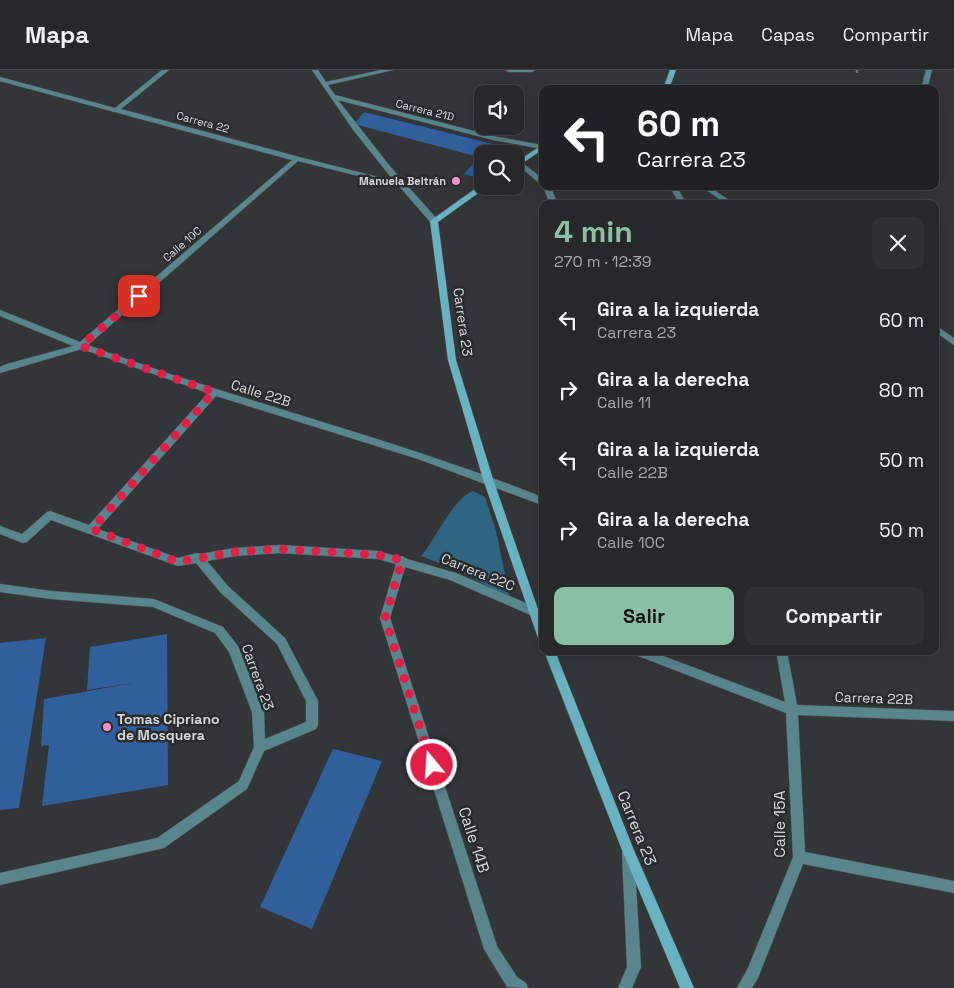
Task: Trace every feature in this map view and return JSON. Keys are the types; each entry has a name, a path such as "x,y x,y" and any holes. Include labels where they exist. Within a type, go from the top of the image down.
{"street":[{"path":"116,110 166,70"},
{"path":"315,70 332,96 400,184 434,221 474,194"},
{"path":"324,84 390,70"},
{"path":"510,70 532,70"},
{"path":"667,85 673,70"},
{"path":"925,85 929,70"},
{"name":"Carrera 22","path":"0,79 298,159 400,184"},
{"name":"Carrera 21D","path":"332,96 493,138 539,146"},
{"path":"524,159 539,149"},
{"name":"Calle 10C","path":"81,346 298,159"},
{"path":"524,169 539,180"},
{"path":"709,190 726,200"},
{"name":"Carrera 23","path":"434,221 452,360 488,478 538,614"},
{"name":"Calle 22B","path":"0,313 81,346 214,392 488,478"},
{"path":"939,331 954,342"},
{"path":"0,370 16,363 54,356 81,346"},
{"path":"92,529 214,392"},
{"path":"488,478 539,500"},
{"path":"0,530 23,539 50,515 178,562 197,557 280,549 378,555 402,560"},
{"path":"197,557 224,588 281,641 312,701 312,725 260,747"},
{"name":"Carrera 22C","path":"402,560 452,576 538,614"},
{"name":"Calle 14B","path":"402,560 385,618 491,948 516,985"},
{"name":"Carrera 23","path":"0,588 51,595 154,603 219,630 234,649 258,712 260,747 243,785 160,844 0,879"},
{"name":"Carrera 23","path":"551,655 628,850 687,988"},
{"path":"648,655 792,710"},
{"name":"Calle 15A","path":"744,988 753,973 799,857 792,710 782,655"},
{"name":"Carrera 22B","path":"792,710 954,716"},
{"path":"625,988 634,967 628,850"},
{"path":"799,857 954,887"}],"shaded area":[{"path":"473,491 485,497 496,531 510,598 459,571 421,556 458,502 465,495"}],"building":[{"name":"Manuela Beltrán","path":"364,112 497,145 474,145 474,156 354,124"},
{"name":"Manuela Beltrán","path":"474,163 474,177 464,174"},
{"path":"167,634 168,785 42,806 49,745 41,746 44,699 133,683 87,690 90,647"},
{"path":"46,638 19,808 0,810 0,643"},
{"path":"333,749 382,761 312,929 260,907"}],"place":[{"name":"Manuela Beltrán","path":"456,181"},
{"name":"Tomas Cipriano de Mosquera","path":"107,727"}],"route":[{"path":"139,296 81,346 214,392 92,529 178,562 197,557 235,552 280,549 330,554 378,555 402,560 385,618 432,765"}]}
